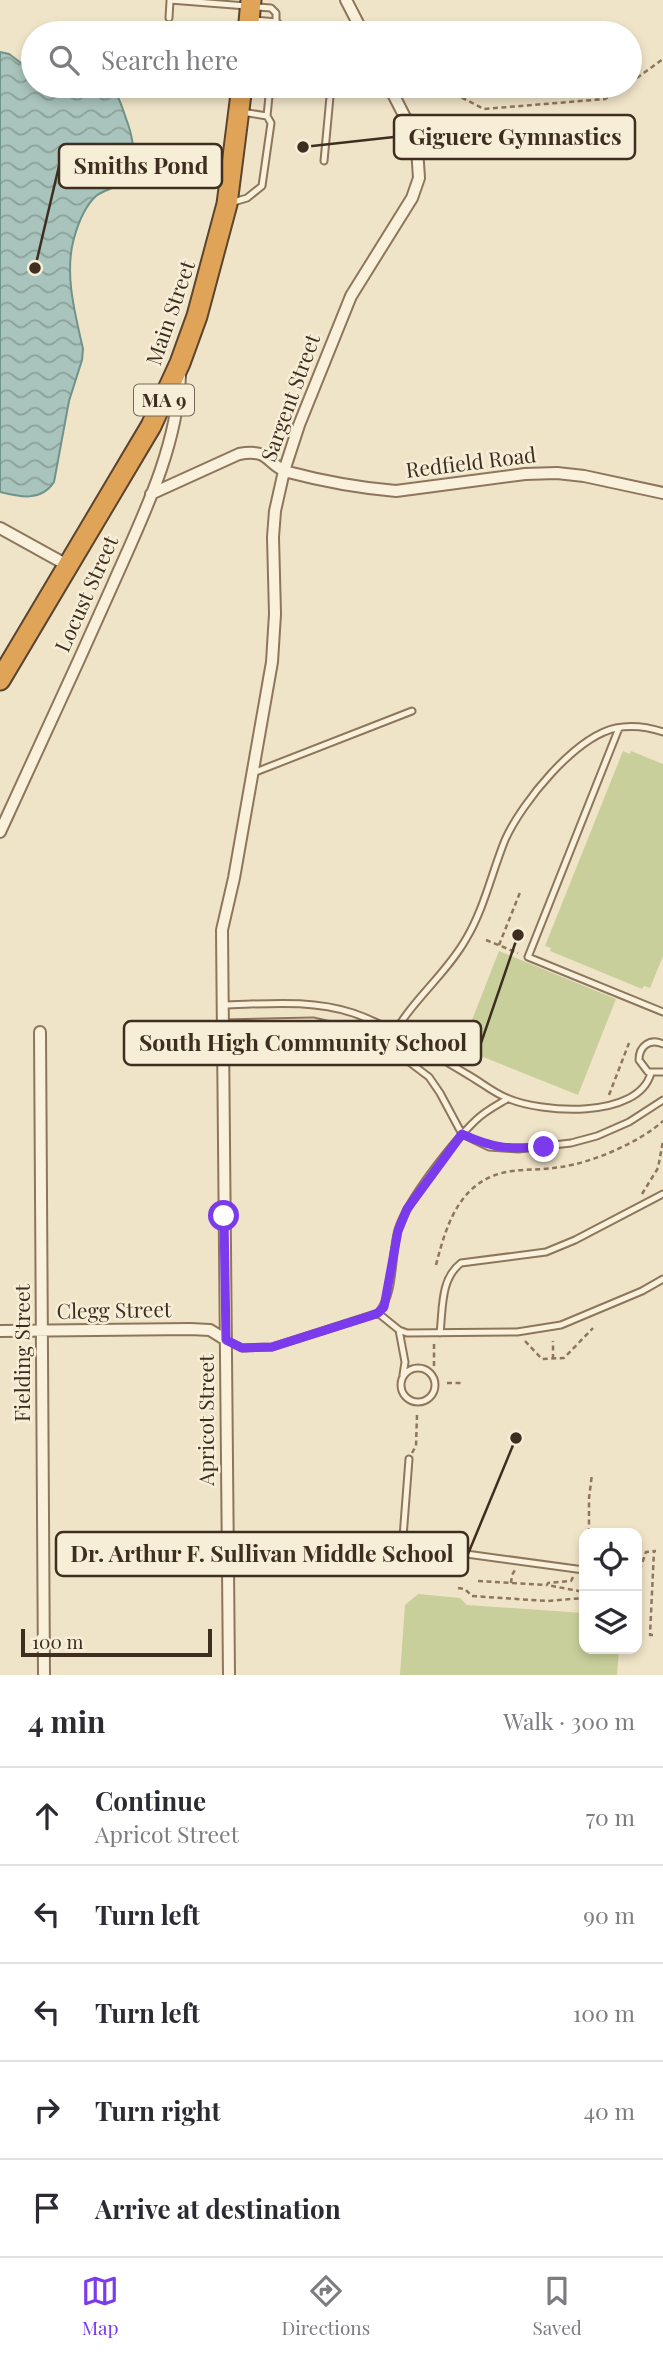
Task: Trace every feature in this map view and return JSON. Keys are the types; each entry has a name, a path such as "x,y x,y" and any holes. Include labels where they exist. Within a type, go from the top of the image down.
{"highway":[{"name":"Main Street","path":"0,680 150,426 180,363 204,294 227,204 241,98"}],"street":[{"path":"346,0 357,21"},
{"name":"Sargent Street","path":"234,873 274,643 273,537 275,511 284,471 299,425 351,296 417,187 420,168 417,148 395,98"},
{"name":"Locust Street","path":"0,832 94,627 151,494 175,424 180,363"},
{"name":"Redfield Road","path":"151,494 242,453 266,455 284,471 396,491 524,474 557,473 663,493"},
{"path":"0,528 67,565"},
{"name":"Apricot Street","path":"229,1675 222,1005 223,920 234,873"},
{"name":"Fielding Street","path":"40,1032 44,1675"},
{"name":"Clegg Street","path":"0,1331 190,1329 210,1330 226,1340"}],"lane":[{"path":"169,18 170,0 250,14 274,21"},
{"path":"250,14 271,8 276,13 277,21"},
{"path":"227,204 247,198 262,187 271,123 267,116 269,98"},
{"path":"324,162 330,98"},
{"path":"239,112 267,116"},
{"path":"251,775 412,711"},
{"path":"388,1046 394,1031 410,1007 466,940 506,837 524,808 562,762 599,735 619,728 645,728 663,732"},
{"path":"619,728 528,957 663,1012"},
{"path":"222,1005 291,1002 319,1004 356,1014 394,1031 508,1099 552,1108 584,1110 616,1104 634,1095 649,1081 651,1073"},
{"path":"222,1023 313,1021 339,1027 388,1046 429,1077 462,1134 489,1146 544,1147 571,1143 597,1136 629,1122 663,1100"},
{"path":"663,1044 648,1043 641,1050 639,1060 651,1073 663,1072"},
{"path":"226,1340 242,1348 272,1347 378,1313 384,1307 398,1231 407,1209 462,1134 478,1118 508,1099"},
{"path":"440,1333 446,1279 461,1263 546,1252 575,1240 663,1194"},
{"path":"378,1313 407,1333 517,1332 561,1325 642,1291 663,1279"},
{"path":"399,1330 405,1362 402,1377 402,1393 411,1401 422,1402 432,1396 434,1379 427,1370 416,1368 402,1377"},
{"path":"402,1550 409,1459"},
{"path":"227,1549 437,1550 579,1569"}],"path":[{"path":"642,74 663,58"},
{"path":"462,98 484,109 607,98"},
{"path":"499,945 521,890"},
{"path":"486,940 518,953"},
{"path":"608,1098 629,1043"},
{"path":"436,1265 450,1217 462,1198 488,1177 510,1171 560,1168 586,1163 663,1121"},
{"path":"642,1194 658,1168 663,1141"},
{"path":"525,1341 542,1359 564,1358 593,1328"},
{"path":"553,1341 553,1359"},
{"path":"434,1344 434,1366"},
{"path":"447,1382 462,1383"},
{"path":"409,1459 416,1446 417,1415"},
{"path":"589,1528 592,1474"},
{"path":"642,1564 646,1552 655,1551 650,1635 653,1635"},
{"path":"511,1583 516,1568"},
{"path":"547,1586 548,1583 571,1581 573,1577"},
{"path":"478,1581 579,1591"},
{"path":"458,1588 465,1588 472,1596 547,1601 579,1598"}],"green space":[{"path":"623,751 630,754 631,751 663,764 663,956 650,988 644,986 642,989 550,951 551,948 545,946"},
{"path":"499,951 616,999 578,1095 461,1048"},
{"path":"418,1594 460,1598 467,1605 579,1613 579,1654 619,1654 617,1675 400,1675 405,1605"}],"water":[{"path":"0,52 9,54 21,63 21,98 118,98 130,131 133,156 126,179 92,200 82,216 74,238 70,279 83,349 69,401 54,482 43,493 36,495 0,492"}],"place":[{"name":"Giguere Gymnastics","path":"303,147"},
{"name":"Smiths Pond","path":"35,268"},
{"name":"South High Community School","path":"518,935"},
{"name":"Dr. Arthur F. Sullivan Middle School","path":"516,1438"}],"route":[{"path":"224,1216 226,1340 242,1348 272,1347 370,1316 384,1307 398,1231 407,1209 462,1134 489,1146 518,1149 544,1147"}]}
